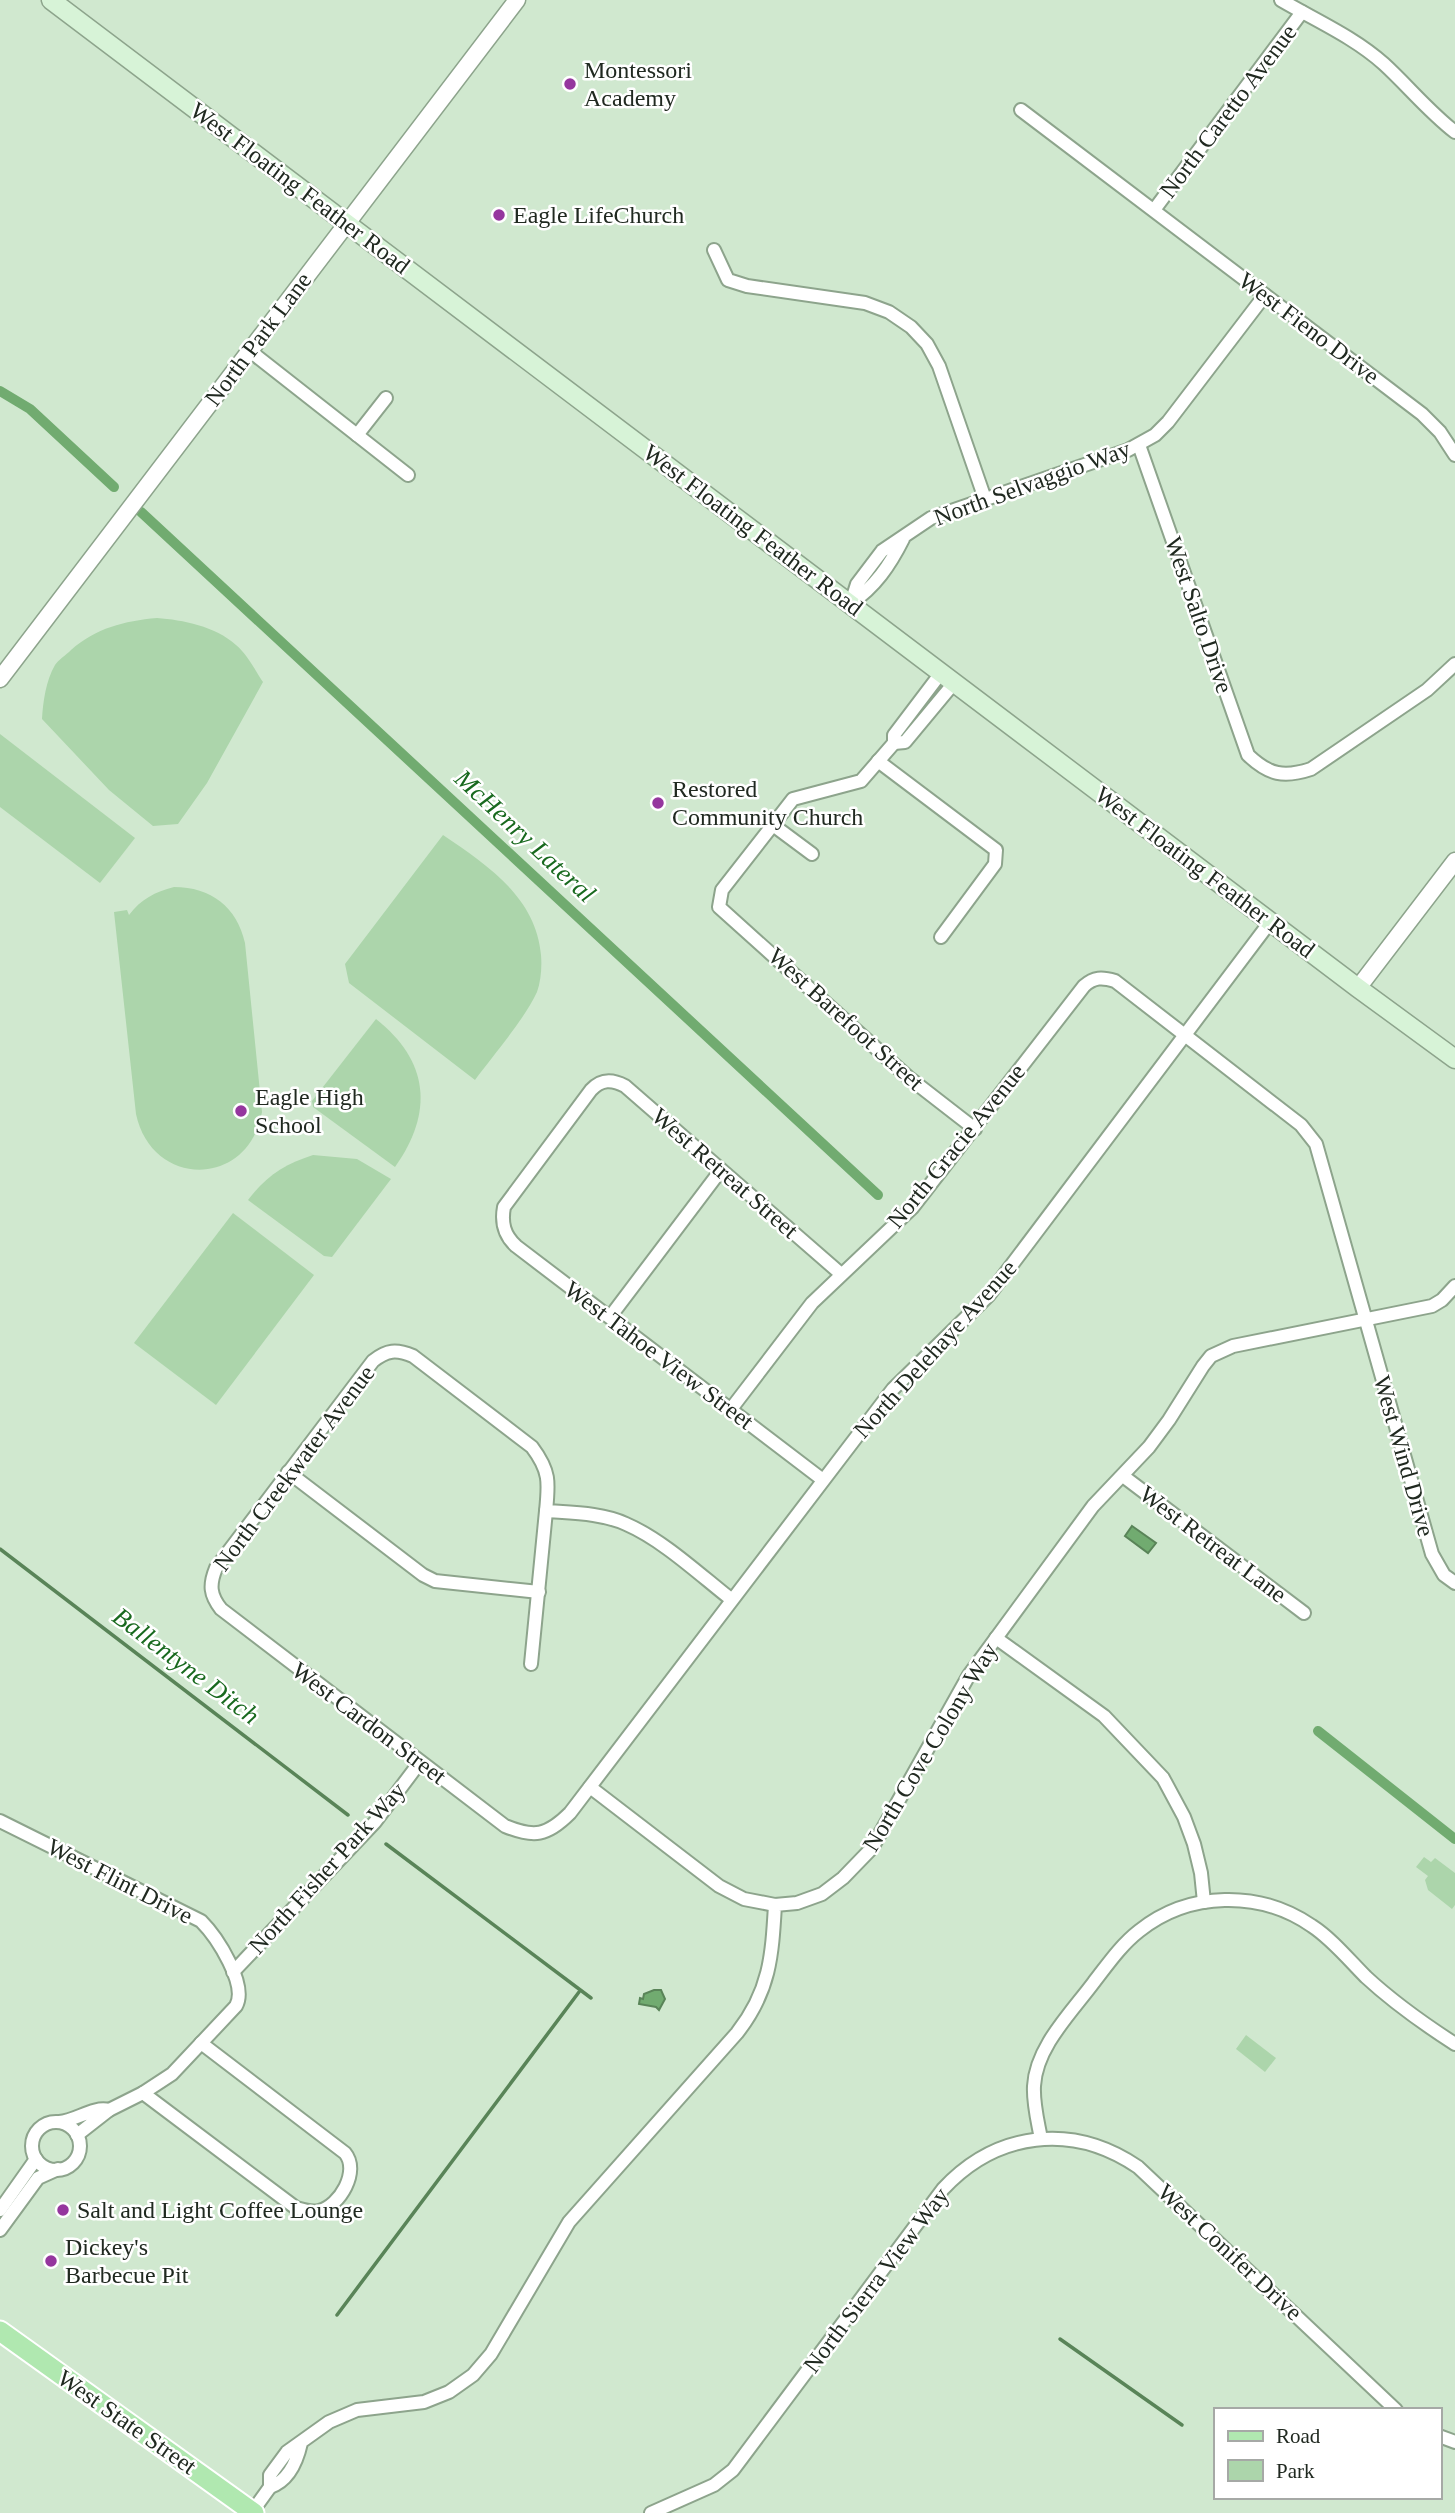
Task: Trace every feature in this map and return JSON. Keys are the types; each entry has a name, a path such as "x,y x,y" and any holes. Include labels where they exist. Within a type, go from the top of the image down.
{"main road":[{"name":"West Floating Feather Road","path":"51,0 1455,1059"},
{"name":"West State Street","path":"0,2331 253,2512"}],"street":[{"name":"North Park Lane","path":"0,679 517,0"},
{"path":"1281,0 1364,48 1455,132"},
{"name":"North Caretto Avenue","path":"1154,210 1302,12"},
{"name":"West Fieno Drive","path":"1021,110 1422,414 1440,432 1455,455"},
{"path":"714,250 728,280 747,286 865,303 889,312 911,327 927,344 939,366 985,499"},
{"name":"North Selvaggio Way","path":"851,603 857,584 882,551 931,518 1139,445 1155,435 1168,422 1265,295"},
{"path":"250,351 408,475"},
{"path":"357,435 386,398"},
{"name":"West Salto Drive","path":"1139,445 1248,755 1259,766 1274,773 1293,774 1311,769 1427,690 1454,668"},
{"path":"812,854 773,825 793,799 861,781 894,743 905,742 947,678"},
{"path":"878,761 996,850 996,864 941,937"},
{"name":"West Barefoot Street","path":"773,825 722,890 719,907 908,1077 975,1129"},
{"path":"1358,988 1455,861"},
{"name":"North Delehaye Avenue","path":"541,1833 556,1828 570,1813 892,1389 989,1295 1270,922"},
{"name":"North Gracie Avenue","path":"731,1409 811,1303 912,1208 1084,986 1098,978"},
{"name":"West Wind Drive","path":"1098,978 1115,981 1310,1133 1316,1144 1432,1554 1444,1574 1455,1583"},
{"name":"West Retreat Street","path":"503,1224 504,1207 508,1199 591,1090 605,1081 612,1081 625,1086 841,1274"},
{"path":"610,1317 721,1170"},
{"name":"West Tahoe View Street","path":"503,1224 516,1246 823,1480"},
{"name":"North Cove Colony Way","path":"775,1905 797,1903 822,1894 864,1858 878,1838 962,1686 1093,1506 1123,1476 1169,1420 1212,1356 1233,1346 1432,1306 1455,1286"},
{"name":"North Creekwater Avenue","path":"211,1591 211,1580 216,1568 373,1361 388,1351 401,1351 413,1356 532,1447 548,1473 546,1511"},
{"path":"288,1472 423,1575 435,1581 539,1592"},
{"name":"West Retreat Lane","path":"1123,1476 1304,1613"},
{"path":"531,1664 546,1511 600,1516 625,1523 648,1535 732,1600"},
{"name":"West Cardon Street","path":"211,1591 221,1609 505,1826 523,1834 541,1833"},
{"path":"996,1638 1104,1716 1163,1778 1184,1816 1194,1844 1204,1902"},
{"name":"North Fisher Park Way","path":"233,1972 375,1822 420,1762"},
{"path":"253,2512 270,2487 270,2475 288,2452 329,2422 357,2410 410,2405 436,2398 461,2385 482,2365 569,2222 737,2033 754,2010 769,1970 775,1905 757,1903 732,1894 590,1787"},
{"name":"West Flint Drive","path":"0,1821 201,1921 209,1929 238,1982 240,1995 236,2006 201,2043"},
{"path":"1041,2139 1034,2087 1039,2063 1050,2042 1112,1958 1129,1940 1158,1918 1180,1908 1204,1902 1257,1902 1304,1920 1325,1935 1369,1979 1401,2006 1455,2044"},
{"path":"77,2135 108,2110 143,2093 172,2074 201,2043 345,2153 351,2160 352,2170 348,2183 331,2204 320,2211 296,2208 143,2093"},
{"path":"58,2169 42,2165 36,2159 33,2151 34,2136 44,2125 70,2121 101,2108 108,2110"},
{"path":"0,2230 38,2178 66,2167 78,2155 80,2146 77,2135 67,2124 59,2122"},
{"name":"West Conifer Drive","path":"1041,2139 1068,2139 1093,2144 1116,2153 1138,2167 1394,2408"},
{"name":"North Sierra View Way","path":"651,2513 714,2485 733,2470 951,2180 992,2151 1041,2139"},
{"path":"0,2210 36,2159"}],"green space":[{"path":"157,618 198,625 228,638 244,653 263,682 207,783 178,824 153,826 109,790 42,719 47,684 60,659 100,631 133,621"},
{"path":"0,734 135,838 100,883 0,807"},
{"path":"443,835 507,884 530,916 541,955 537,992 517,1025 475,1080 349,983 345,964"},
{"path":"174,887 211,895 229,909 241,930 245,943 262,1112 254,1137 239,1155 221,1166 200,1170 179,1166 161,1156 145,1139 136,1114 114,912 127,910 129,915 149,897"},
{"path":"376,1019 394,1035 407,1052 416,1070 420,1088 416,1127 408,1147 395,1167 313,1107 312,1101"},
{"path":"313,1155 357,1159 391,1179 332,1257 324,1256 248,1200 277,1172"},
{"path":"233,1213 314,1275 216,1405 134,1343"},
{"path":"1424,1857 1431,1862 1435,1858 1455,1873 1455,1905 1452,1909 1428,1890 1425,1880 1428,1876 1416,1867"},
{"path":"1246,2035 1276,2058 1265,2072 1236,2049"}],"shaded area":[{"path":"1132,1526 1156,1543 1148,1553 1125,1536"},
{"path":"661,1990 665,1999 659,2010 639,2004 644,1994"}],"waterway":[{"name":"McHenry Lateral","path":"0,391 30,409 114,487"},
{"name":"McHenry Lateral","path":"141,512 878,1195"},
{"name":"Ballentyne Ditch","path":"0,1549 348,1815"},
{"name":"McHenry Lateral","path":"1318,1731 1455,1839"},
{"name":"Ballentyne Ditch","path":"386,1844 591,1998"},
{"path":"337,2315 579,1992"},
{"name":"Ballentyne Ditch","path":"1060,2339 1182,2425"}],"place":[{"name":"Montessori Academy","path":"570,84"},
{"name":"Eagle LifeChurch","path":"499,215"},
{"name":"Restored Community Church","path":"658,803"},
{"name":"Eagle High School","path":"241,1111"},
{"name":"Salt and Light Coffee Lounge","path":"63,2210"},
{"name":"Dickey's Barbecue Pit","path":"51,2261"}]}
